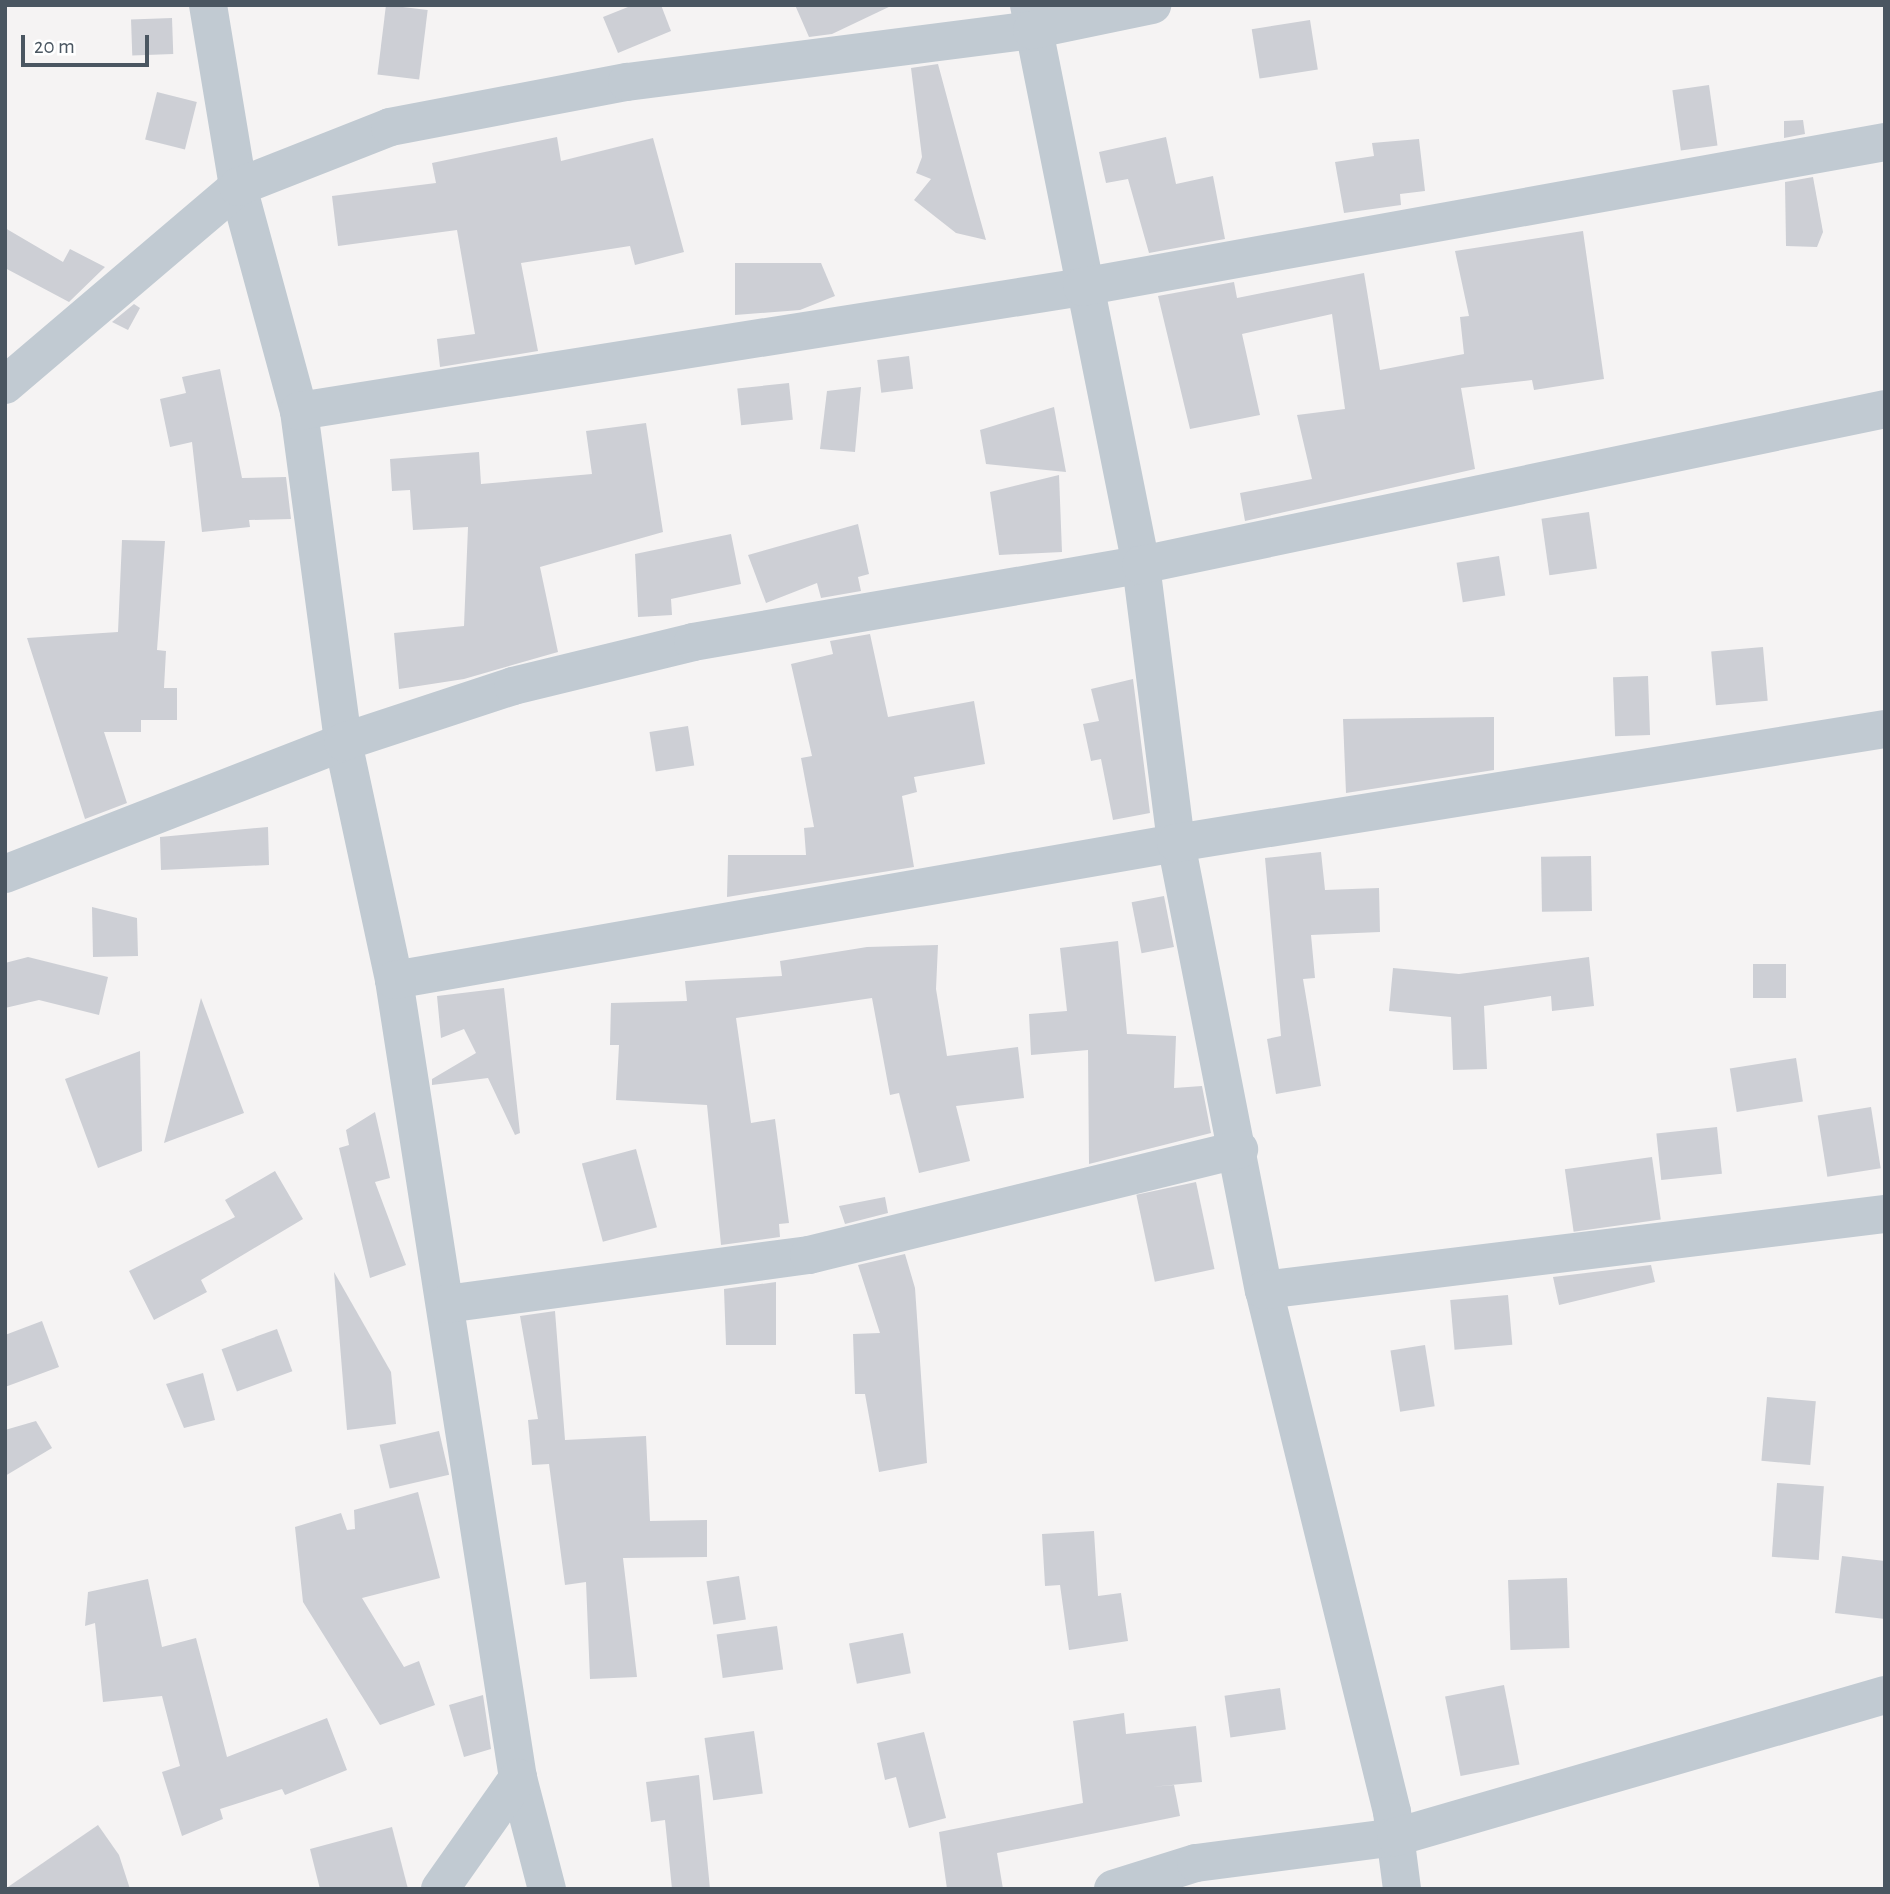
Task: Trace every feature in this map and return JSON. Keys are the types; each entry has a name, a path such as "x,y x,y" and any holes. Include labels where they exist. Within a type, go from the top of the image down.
{"street":[{"path":"208,5 238,187 299,411 343,742 394,980 518,1778 547,1889"},
{"path":"5,386 238,187 403,125 627,82 1031,18 1152,5"},
{"path":"1031,18 1082,288 1140,565 1176,843 1239,1149 1264,1290 1396,1837 1402,1889"},
{"path":"299,411 1082,288 1885,142"},
{"path":"5,874 343,742 513,686 693,642 1140,565 1885,409"},
{"path":"394,980 1176,843 1885,729"},
{"path":"446,1304 809,1255 1239,1149"},
{"path":"1264,1290 1885,1214"},
{"path":"1114,1889 1196,1863 1396,1837 1885,1695"},
{"path":"440,1889 518,1778"}],"building":[{"path":"386,5 428,10 419,80 377,74"},
{"path":"633,5 661,5 671,31 618,53 603,17"},
{"path":"795,5 893,5 832,34 809,37"},
{"path":"172,18 173,54 132,55 131,19"},
{"path":"1310,20 1318,69 1260,79 1252,29"},
{"path":"938,64 986,240 956,233 914,200 931,179 916,173 922,157 911,68"},
{"path":"1709,85 1717,145 1681,151 1672,90"},
{"path":"157,92 197,102 185,149 145,140"},
{"path":"1803,120 1805,134 1784,138 1784,121"},
{"path":"557,137 561,161 653,138 684,252 635,265 630,246 521,263 538,351 440,367 437,339 475,334 457,230 338,246 332,196 436,183 432,163"},
{"path":"1166,137 1176,184 1213,176 1225,239 1149,253 1128,179 1106,183 1099,152"},
{"path":"1419,139 1425,191 1400,194 1401,205 1344,213 1335,162 1374,156 1372,143"},
{"path":"1813,177 1823,232 1817,247 1786,246 1785,182"},
{"path":"5,228 63,262 70,249 105,267 69,302 5,268"},
{"path":"1583,231 1604,379 1534,390 1532,380 1461,388 1475,469 1245,521 1240,493 1312,479 1297,415 1345,409 1332,314 1242,334 1260,415 1190,429 1158,296 1234,282 1237,298 1364,273 1380,370 1464,354 1460,317 1469,316 1455,251"},
{"path":"735,263 821,263 835,296 800,310 735,315"},
{"path":"134,304 140,308 128,330 112,322"},
{"path":"909,356 913,389 881,393 877,360"},
{"path":"220,369 242,478 286,477 291,519 249,520 250,527 202,532 192,442 170,447 160,399 186,393 182,377"},
{"path":"789,383 793,420 741,425 737,388"},
{"path":"861,387 855,452 820,449 827,391"},
{"path":"1054,407 1066,472 986,464 980,430"},
{"path":"646,423 663,532 540,567 558,652 464,679 399,689 394,633 464,626 468,527 413,530 410,490 392,491 390,459 479,452 481,484 592,474 586,431"},
{"path":"1059,475 1062,552 999,555 990,492"},
{"path":"1589,512 1597,568 1549,575 1541,519"},
{"path":"858,524 869,574 858,577 861,591 821,598 817,583 766,603 748,555"},
{"path":"731,534 741,584 671,599 672,615 638,617 635,554"},
{"path":"122,540 165,541 157,650 166,651 164,688 177,688 177,720 141,720 141,732 104,732 127,803 85,819 27,638 118,632"},
{"path":"1499,556 1505,596 1463,602 1457,563"},
{"path":"870,634 888,717 974,701 985,764 914,777 917,792 902,796 914,867 727,897 728,855 806,855 804,828 814,827 801,758 812,756 791,664 833,654 830,641"},
{"path":"1763,647 1768,701 1716,705 1711,652"},
{"path":"1648,676 1650,735 1615,736 1613,677"},
{"path":"1133,679 1150,813 1113,820 1101,759 1091,761 1083,724 1099,721 1091,689"},
{"path":"1494,717 1494,770 1346,793 1343,719"},
{"path":"688,726 694,766 656,772 649,732"},
{"path":"268,827 269,865 161,870 160,837"},
{"path":"1321,852 1325,890 1379,888 1380,932 1311,935 1315,978 1303,979 1321,1086 1276,1094 1267,1039 1281,1036 1265,858"},
{"path":"1591,856 1592,911 1542,912 1541,857"},
{"path":"1164,896 1174,947 1142,953 1132,902"},
{"path":"92,907 137,918 138,956 93,957"},
{"path":"1118,941 1127,1034 1176,1036 1174,1088 1202,1086 1211,1133 1089,1164 1088,1050 1031,1055 1029,1014 1067,1011 1060,948"},
{"path":"938,945 936,989 947,1056 1018,1047 1024,1098 956,1106 970,1161 919,1173 899,1093 890,1095 872,998 736,1018 751,1123 775,1119 789,1223 779,1224 780,1237 721,1245 707,1105 616,1100 619,1045 610,1045 611,1003 687,1001 685,981 782,976 780,961 867,947"},
{"path":"28,957 108,977 99,1015 39,1000 5,1008 5,963"},
{"path":"1589,957 1594,1006 1552,1011 1551,996 1484,1006 1487,1069 1453,1070 1451,1017 1389,1011 1393,968 1459,974"},
{"path":"1753,964 1786,964 1786,998 1753,998"},
{"path":"504,988 520,1133 515,1135 488,1078 432,1085 432,1079 476,1053 464,1029 441,1038 437,996"},
{"path":"201,998 244,1113 164,1143"},
{"path":"140,1051 142,1151 98,1168 65,1079"},
{"path":"1796,1058 1803,1101 1737,1112 1730,1068"},
{"path":"1871,1107 1881,1168 1827,1177 1818,1115"},
{"path":"375,1112 390,1178 375,1182 406,1265 370,1278 339,1148 349,1145 346,1130"},
{"path":"1717,1127 1722,1174 1661,1180 1656,1133"},
{"path":"636,1149 657,1227 603,1242 582,1163"},
{"path":"1652,1157 1661,1219 1574,1232 1565,1169"},
{"path":"275,1171 303,1219 201,1280 207,1292 154,1320 129,1271 235,1217 225,1200"},
{"path":"1196,1182 1215,1269 1155,1282 1136,1195"},
{"path":"885,1197 888,1213 845,1224 839,1206"},
{"path":"905,1254 915,1288 927,1463 879,1472 865,1394 855,1394 853,1334 880,1333 858,1265"},
{"path":"1651,1265 1655,1282 1559,1305 1553,1277"},
{"path":"334,1272 391,1372 396,1424 347,1430"},
{"path":"776,1282 776,1345 726,1345 724,1289"},
{"path":"1508,1295 1512,1345 1455,1350 1450,1300"},
{"path":"555,1311 565,1440 646,1436 650,1521 707,1520 707,1557 623,1558 637,1677 590,1679 586,1582 565,1585 549,1464 532,1465 528,1420 538,1419 520,1316"},
{"path":"42,1321 59,1367 5,1387 5,1335"},
{"path":"277,1329 292,1371 237,1391 222,1349"},
{"path":"1425,1345 1435,1406 1400,1412 1390,1350"},
{"path":"203,1373 215,1420 184,1428 166,1384"},
{"path":"1767,1397 1816,1401 1810,1465 1761,1461"},
{"path":"36,1421 52,1448 5,1476 5,1430"},
{"path":"439,1431 449,1475 390,1489 380,1445"},
{"path":"1777,1483 1824,1486 1819,1560 1772,1557"},
{"path":"418,1492 440,1578 362,1598 404,1667 419,1661 435,1705 380,1725 303,1602 295,1527 341,1513 347,1530 355,1529 354,1510"},
{"path":"1094,1531 1098,1596 1121,1593 1128,1641 1069,1650 1060,1585 1045,1586 1042,1534"},
{"path":"1842,1556 1885,1561 1885,1619 1835,1613"},
{"path":"739,1576 746,1619 713,1625 706,1581"},
{"path":"1567,1578 1569,1648 1510,1650 1508,1580"},
{"path":"148,1579 162,1647 196,1638 227,1757 327,1718 347,1770 285,1795 282,1789 220,1809 223,1819 182,1836 162,1772 180,1766 162,1696 103,1702 95,1623 85,1626 88,1592"},
{"path":"777,1626 783,1670 723,1678 717,1634"},
{"path":"903,1633 911,1673 857,1684 849,1643"},
{"path":"1504,1685 1519,1765 1461,1776 1445,1696"},
{"path":"1280,1688 1286,1730 1230,1737 1225,1696"},
{"path":"483,1695 491,1749 464,1757 449,1705"},
{"path":"1124,1713 1126,1734 1196,1726 1202,1782 1151,1787 1174,1785 1180,1816 997,1853 1003,1889 947,1889 939,1832 1083,1803 1073,1721"},
{"path":"754,1731 763,1793 713,1800 704,1738"},
{"path":"924,1732 946,1818 909,1828 896,1777 885,1780 877,1743"},
{"path":"699,1775 710,1889 672,1889 665,1820 651,1822 646,1782"},
{"path":"98,1825 119,1855 130,1889 5,1889"},
{"path":"392,1827 408,1889 320,1889 310,1849"}]}
